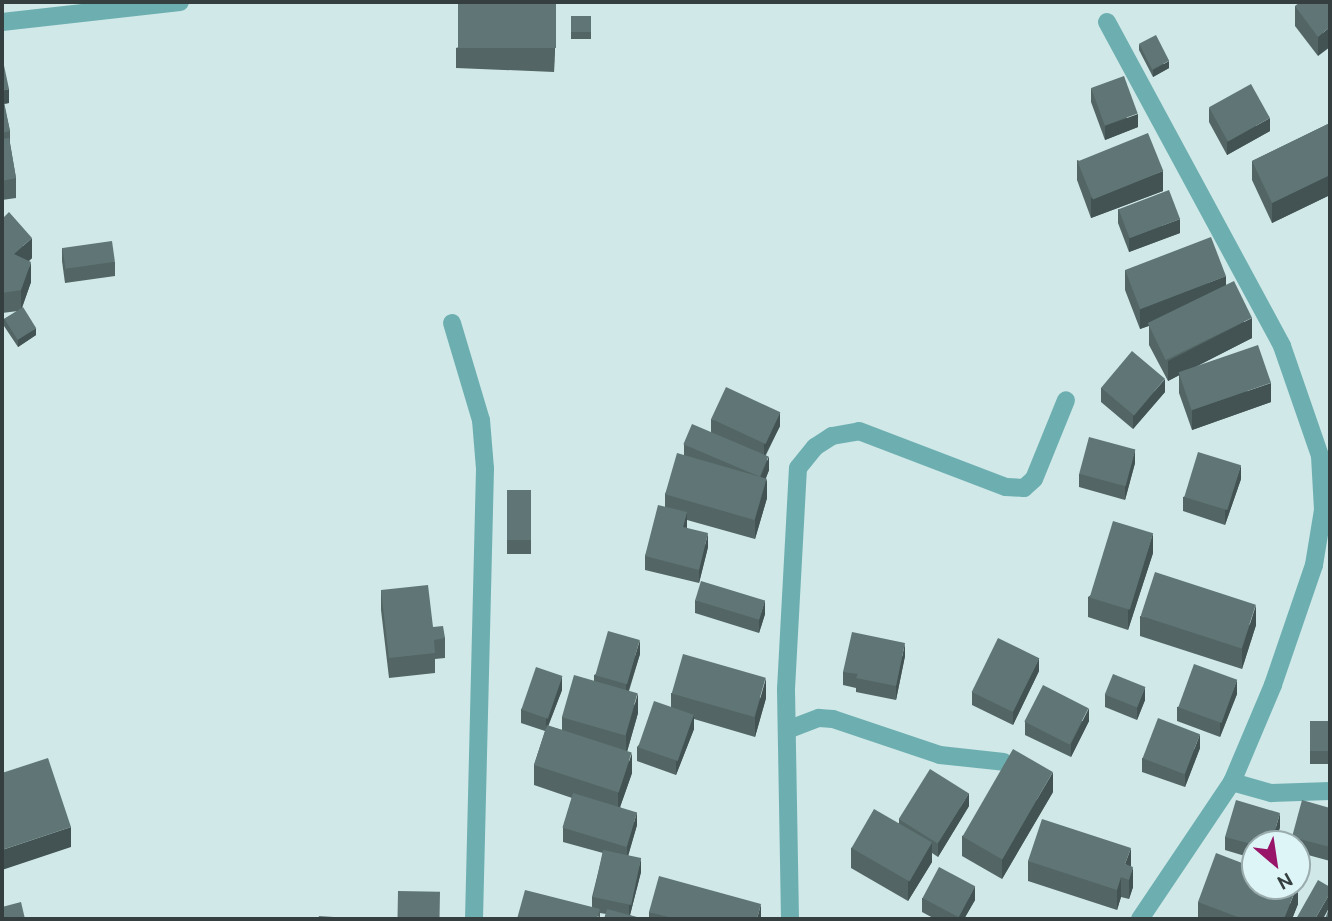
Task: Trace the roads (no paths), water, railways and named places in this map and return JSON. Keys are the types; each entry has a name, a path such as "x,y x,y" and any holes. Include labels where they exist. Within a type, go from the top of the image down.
{"street":[{"path":"2,22 180,2"},
{"path":"1107,22 1282,346 1320,456 1323,510 1314,565 1273,685 1232,782 1140,919"},
{"path":"452,323 481,420 485,469 474,919"},
{"path":"790,919 787,730 798,468 815,447 832,436 859,431 1006,487 1024,488 1034,479 1066,400"},
{"path":"787,730 819,718 832,719 940,755 1004,762"},
{"path":"1232,782 1271,793 1330,791"}]}
